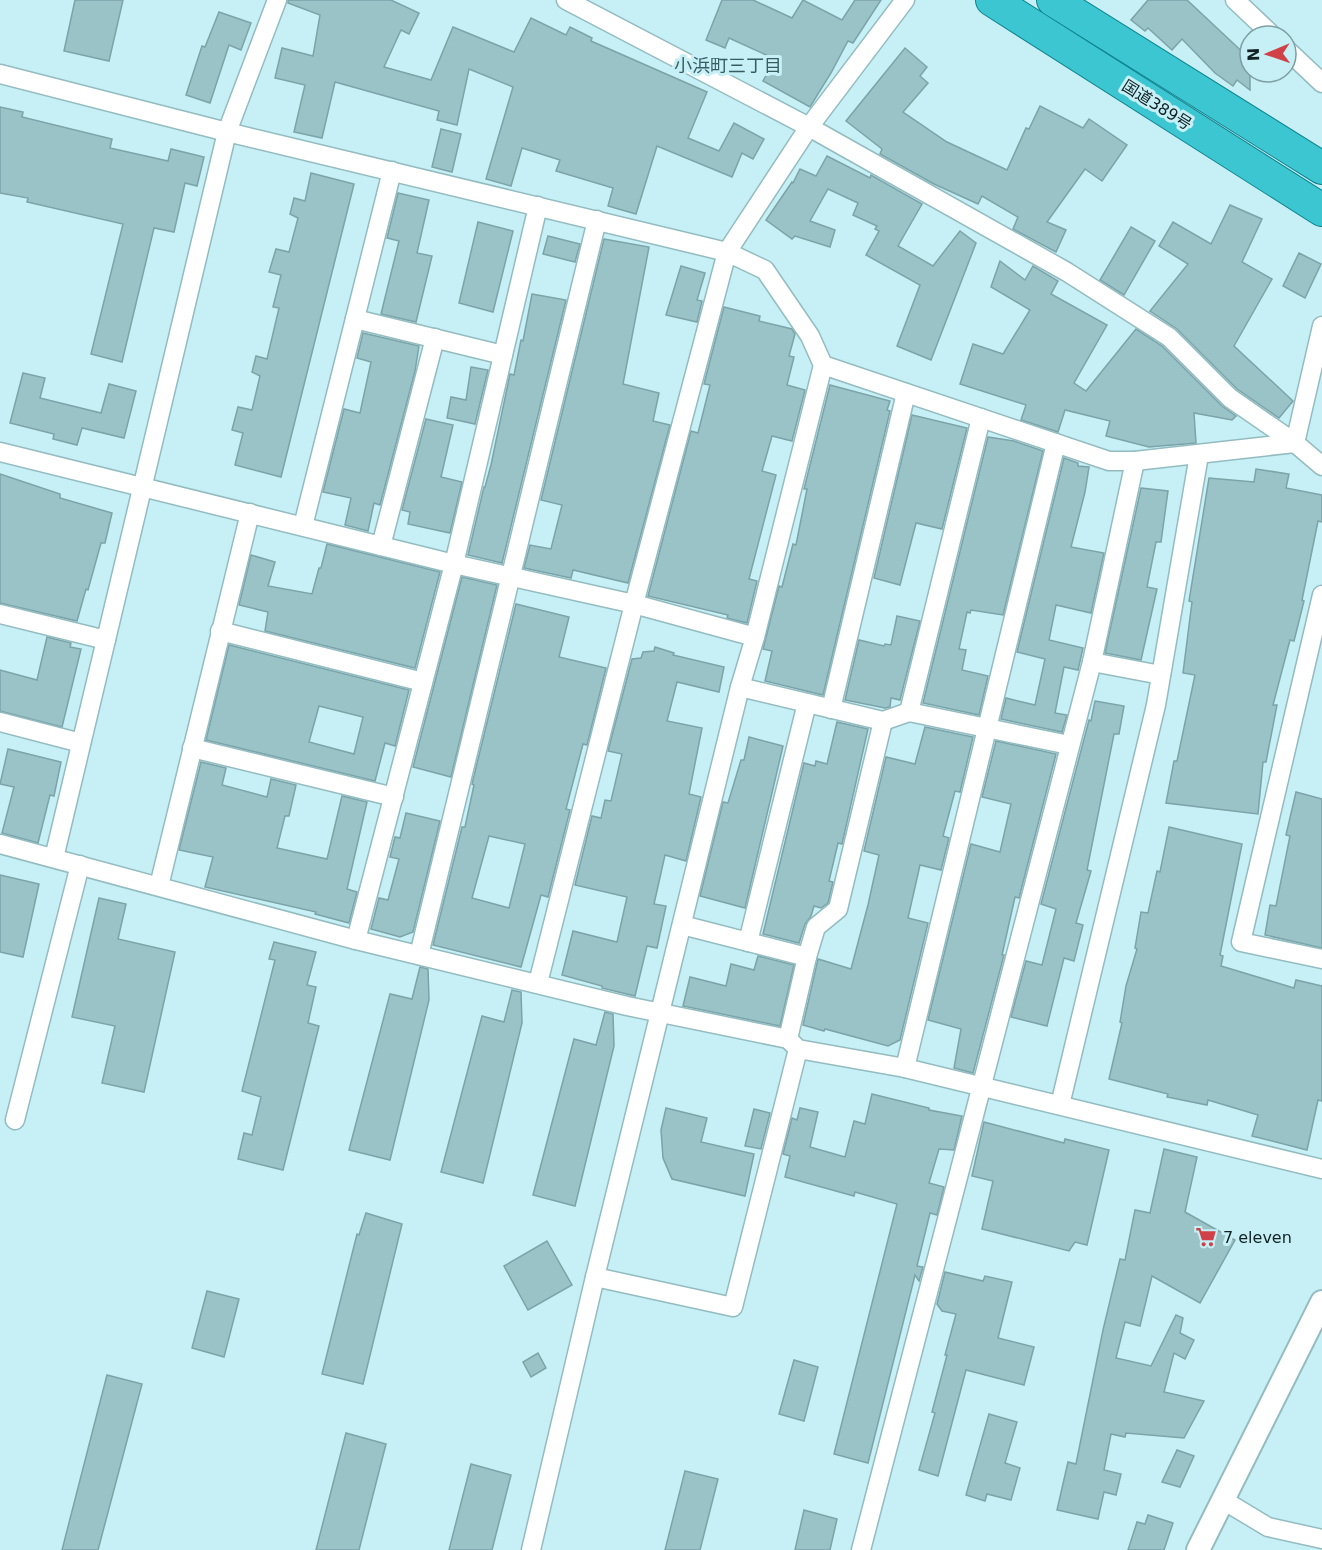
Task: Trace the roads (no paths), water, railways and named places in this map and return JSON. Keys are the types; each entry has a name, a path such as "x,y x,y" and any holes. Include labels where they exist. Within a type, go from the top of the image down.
{"highway":[{"name":"国道389号","path":"992,0 1322,210"},
{"name":"国道389号","path":"1053,0 1322,168"}],"street":[{"path":"54,858 227,132 277,0"},
{"path":"566,0 809,128 1068,272 1169,337 1230,398 1295,442 1322,466"},
{"path":"538,983 634,604 727,252 809,128 905,0"},
{"path":"1235,0 1260,24"},
{"path":"1298,60 1322,83"},
{"path":"0,74 227,132 727,252 765,270 810,336 823,365 659,1012 594,1277 531,1550"},
{"path":"303,526 392,171"},
{"path":"356,940 454,564 538,206"},
{"path":"419,955 597,220"},
{"path":"355,319 503,355"},
{"path":"1295,442 1322,326"},
{"path":"381,546 435,338"},
{"path":"823,365 1109,461 1199,455 1295,442"},
{"path":"831,709 906,393"},
{"path":"909,712 981,418"},
{"path":"905,1068 1056,443"},
{"path":"0,452 454,564 634,604 754,637"},
{"path":"1060,1105 1156,705 1199,455"},
{"path":"861,1550 1092,662 1136,461"},
{"path":"159,886 250,513"},
{"path":"1322,595 1241,942 1322,959"},
{"path":"0,614 106,640"},
{"path":"220,631 423,682"},
{"path":"1092,662 1161,675"},
{"path":"740,687 883,721 909,712 1069,745"},
{"path":"748,942 807,703"},
{"path":"594,1277 733,1307 793,1044 807,957 816,927 838,909 883,721"},
{"path":"0,722 81,743"},
{"path":"192,748 393,797"},
{"path":"0,844 356,940 793,1044 905,1068 1322,1169"},
{"path":"15,1120 80,865"},
{"path":"682,926 807,957"},
{"path":"1198,1550 1322,1302"},
{"path":"1223,1500 1268,1527 1322,1539"}],"place":[{"name":"7 eleven","path":"1206,1237"}],"district":[{"name":"小浜町三丁目","path":"728,65"}]}
